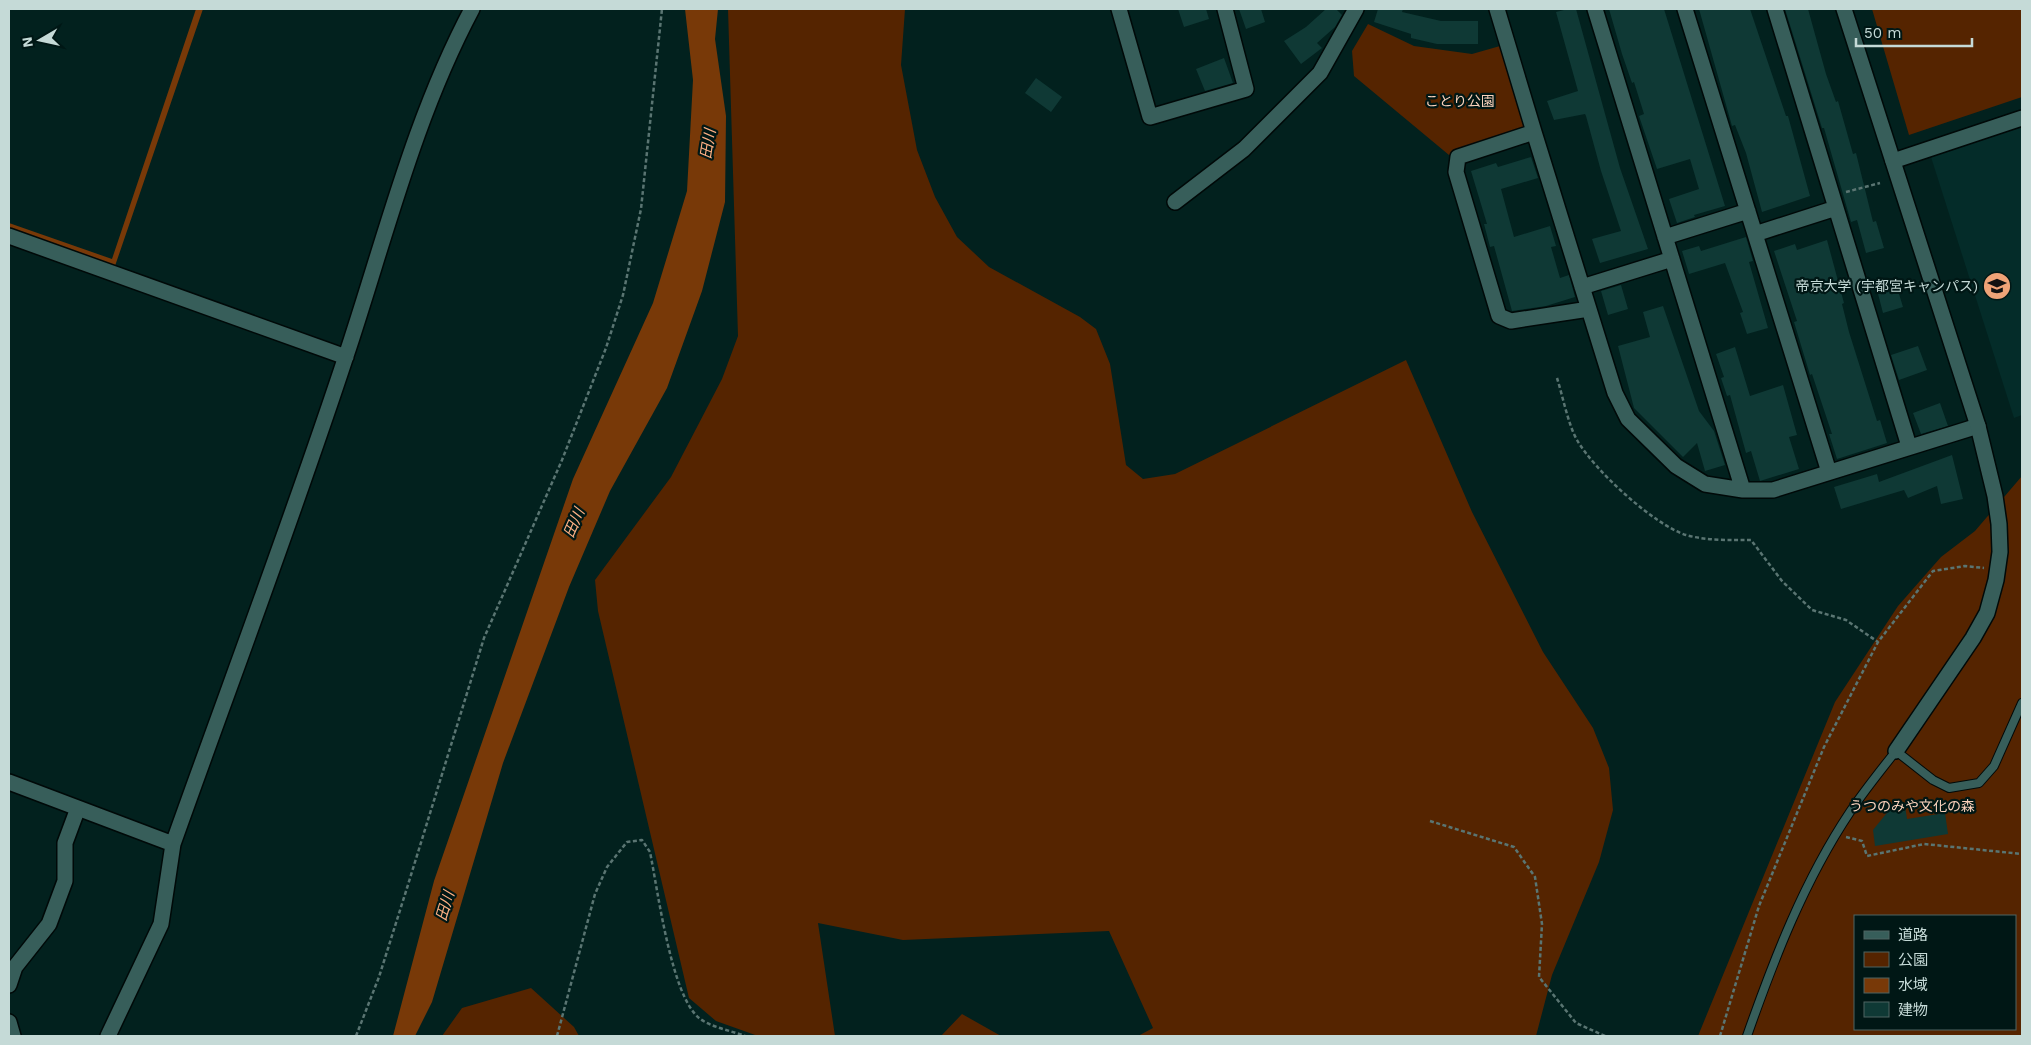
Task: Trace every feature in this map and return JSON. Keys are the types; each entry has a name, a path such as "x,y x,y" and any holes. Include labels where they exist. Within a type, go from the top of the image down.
{"street":[{"path":"108,1036 161,924 173,844 346,358 422,117 472,9"},
{"path":"1119,9 1150,118 1246,89 1225,9"},
{"path":"1175,202 1244,149 1320,73 1356,9"},
{"path":"1497,9 1615,393 1628,419 1676,466 1705,484 1743,490 1773,490 1978,426"},
{"path":"1595,9 1743,490"},
{"path":"1685,9 1829,472"},
{"path":"1775,9 1909,446"},
{"path":"1844,9 1978,426 2000,524 1998,570 1987,612 1973,638 1896,751"},
{"path":"1893,162 2022,118"},
{"path":"1534,132 1458,157 1456,172 1500,316 1511,321 1589,309"},
{"path":"1755,234 1834,202"},
{"path":"1665,237 1748,211"},
{"path":"9,236 346,358"},
{"path":"1582,287 1672,258"},
{"path":"9,782 173,844"},
{"path":"9,985 15,967 49,924 65,881 64,843 78,808"},
{"path":"9,1022 13,1036"}],"lane":[{"path":"1747,1036 1794,914 1850,812 1896,751 1933,780 1949,788 1980,783 1994,766 2022,703"}],"path":[{"path":"356,1036 379,977 408,888 484,638 562,460 606,348 623,295 641,209 662,9"},
{"path":"1834,202 1880,182"},
{"path":"1557,378 1577,440 1609,479 1648,513 1685,535 1719,541 1751,540 1782,581 1812,610 1846,620 1878,642"},
{"path":"1720,1036 1759,906 1824,747 1878,642 1933,571 1965,566 1998,570"},
{"path":"1430,821 1514,847 1535,878 1542,924 1539,977 1576,1023 1605,1036"},
{"path":"1836,835 1862,841 1867,856 1924,844 2022,854"},
{"path":"557,1036 595,894 607,867 627,842 642,840 650,852 676,978 686,1004 700,1019 745,1036"}],"shaded area":[{"name":"帝京大学 (宇都宮キャンパス)","path":"2022,127 2022,415 2014,418 1931,157"}],"green space":[{"path":"728,9 905,9 901,65 917,150 935,197 957,237 989,267 1080,317 1096,329 1110,364 1126,465 1143,479 1175,474 1406,360 1472,512 1543,652 1593,728 1609,768 1613,810 1599,862 1552,975 1536,1036 1138,1036 1153,1028 1109,931 903,940 818,923 835,1036 758,1036 716,1021 689,998 598,611 595,580 671,477 722,379 738,336"},
{"path":"1872,9 2022,9 2022,97 1909,135"},
{"name":"ことり公園","path":"1368,24 1414,46 1472,54 1500,46 1528,129 1449,155 1354,76 1352,51"},
{"name":"うつのみや文化の森","path":"2022,476 2022,1036 1698,1036 1835,702 1898,606 1941,557 1975,531"},
{"path":"531,988 574,1027 579,1036 442,1036 462,1008"},
{"path":"962,1014 1001,1036 941,1036"}],"water":[{"path":"196,9 203,9 115,266 9,229 9,223 112,259"},
{"name":"田川","path":"685,9 718,9 715,39 726,116 725,202 702,291 667,388 610,491 569,587 503,763 432,1002 415,1036 393,1036 434,881 573,479 653,303 687,191 693,80"}],"building":[{"path":"1178,9 1206,9 1209,19 1184,27"},
{"path":"1239,9 1261,9 1265,22 1246,29"},
{"path":"1326,9 1336,9 1342,15 1335,27 1317,43 1322,48 1301,64 1284,41 1306,27"},
{"path":"1378,9 1403,9 1402,12 1441,21 1478,21 1478,44 1437,44 1411,38 1411,34 1374,22"},
{"path":"1576,9 1620,168 1648,249 1600,263 1592,239 1621,231 1601,171 1586,116 1585,114 1554,120 1547,101 1578,91 1556,12"},
{"path":"1609,9 1664,9 1725,206 1694,215 1695,217 1677,223 1669,199 1699,189 1690,159 1657,169 1639,116 1644,114 1634,82 1632,83 1622,54"},
{"path":"1699,9 1750,9 1786,116 1788,116 1810,196 1762,212 1746,153 1735,125 1732,126"},
{"path":"1785,9 1808,9 1826,74 1836,102 1838,101 1853,154 1856,153 1873,222 1876,221 1884,248 1866,253 1857,220 1851,222 1824,128 1822,128"},
{"path":"1224,58 1233,83 1205,91 1196,69"},
{"path":"1036,78 1062,97 1051,112 1025,93"},
{"path":"1531,157 1538,178 1501,189 1514,237 1550,226 1556,246 1551,247 1560,278 1569,275 1575,297 1546,306 1512,311 1494,246 1490,247 1484,224 1487,224 1471,171 1496,163 1498,167"},
{"path":"1746,237 1753,261 1749,262 1768,328 1747,334 1740,313 1743,312 1725,263 1689,274 1682,251 1699,246 1701,251"},
{"path":"1827,240 1844,303 1842,304 1849,332 1877,421 1880,420 1887,443 1837,459 1829,434 1832,434 1812,374 1810,375 1794,322 1797,321 1774,251 1795,244 1797,250"},
{"path":"1896,284 1903,307 1883,313 1877,290"},
{"path":"1621,285 1628,309 1608,315 1601,291"},
{"path":"1663,306 1699,411 1714,431 1725,465 1705,471 1697,443 1683,457 1634,408 1618,346 1650,337 1643,312"},
{"path":"1918,346 1927,370 1899,380 1891,355"},
{"path":"1735,347 1750,396 1783,385 1797,435 1789,437 1799,469 1760,481 1751,451 1746,453 1730,395 1727,396 1721,378 1724,377 1716,354"},
{"path":"1940,403 1948,426 1921,434 1913,413"},
{"path":"1952,455 1963,499 1941,504 1937,486 1908,498 1904,490 1841,509 1834,487 1877,474 1879,482"},
{"path":"1905,806 1907,819 1945,813 1948,834 1875,846 1873,830 1890,809"}],"place":[{"name":"帝京大学 (宇都宮キャンパス)","path":"1997,286"}]}
